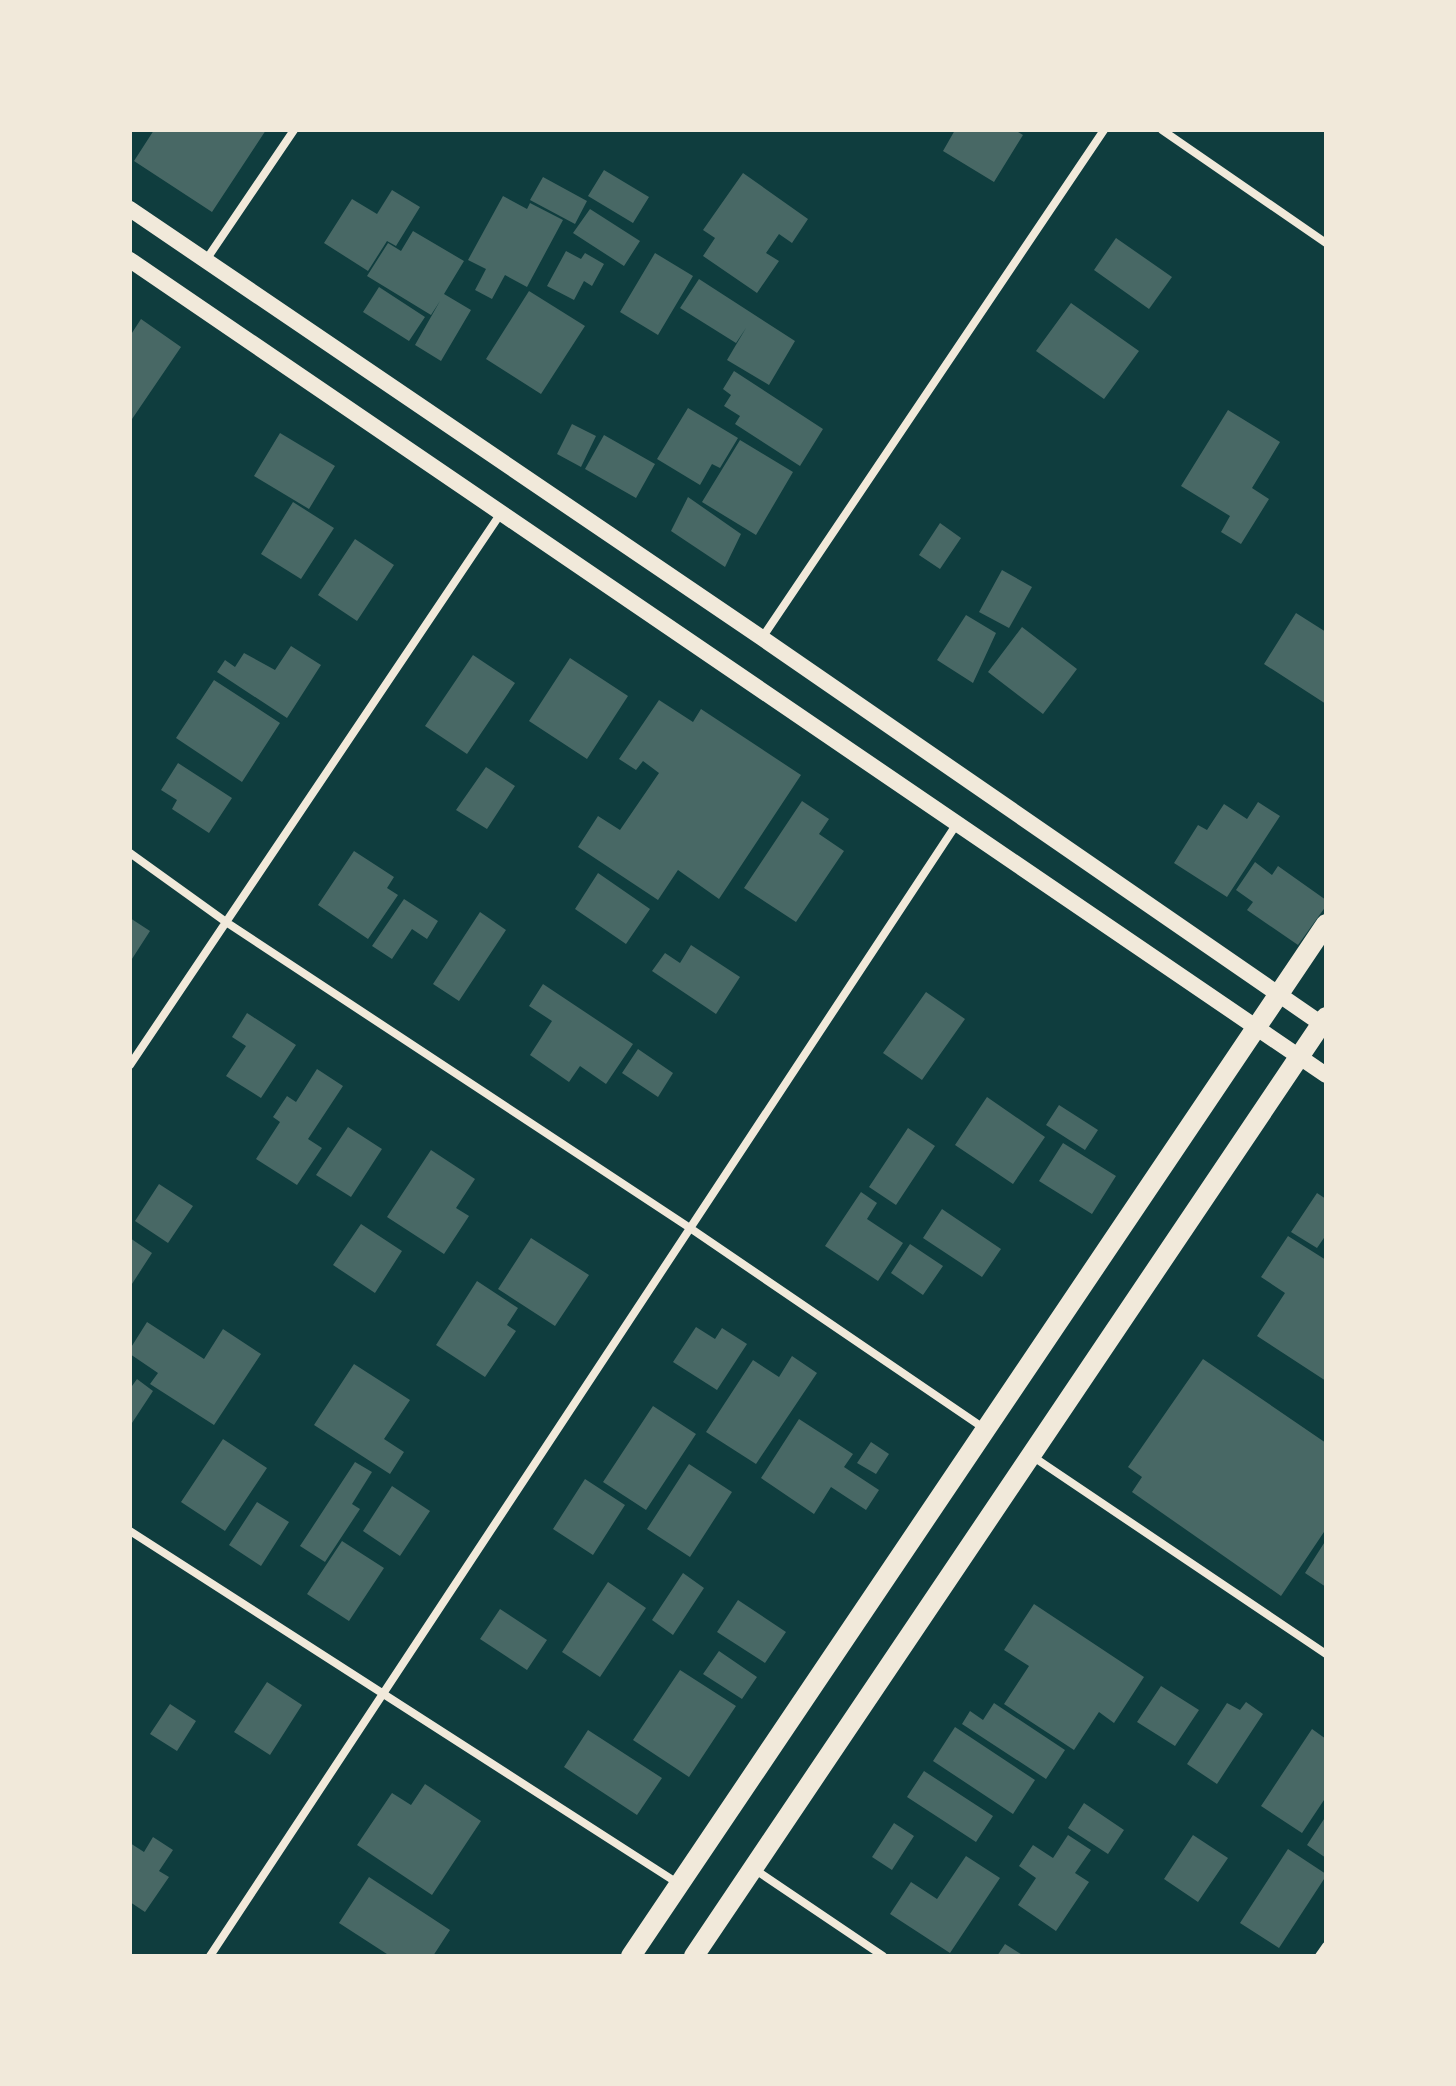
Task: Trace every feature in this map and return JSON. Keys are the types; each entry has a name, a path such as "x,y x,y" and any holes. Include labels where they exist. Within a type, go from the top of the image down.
{"main road":[{"path":"130,209 762,638 1278,995 1324,1023 694,1956"},
{"path":"130,260 1326,1075"},
{"path":"631,1956 1326,924"}],"street":[{"path":"206,260 294,130"},
{"path":"762,638 1104,130"},
{"path":"1162,130 1326,243"},
{"path":"130,1065 501,513"},
{"path":"210,1956 958,822"},
{"path":"130,853 226,922 690,1228 986,1429"},
{"path":"1031,1455 1326,1654"},
{"path":"130,1531 679,1884"},
{"path":"753,1868 883,1956"},
{"path":"1319,1956 1326,1946"}],"building":[{"path":"154,130 266,130 212,212 134,161"},
{"path":"955,130 1015,130 1023,135 994,182 943,151"},
{"path":"604,170 649,197 633,223 588,196"},
{"path":"743,173 808,219 792,243 779,234 766,253 779,261 757,293 703,256 715,238 703,230"},
{"path":"543,177 587,201 575,224 530,200"},
{"path":"392,190 420,207 396,246 387,241 368,271 324,243 352,199 377,214"},
{"path":"503,196 527,209 530,203 563,220 527,287 505,275 492,299 475,290 486,269 468,260"},
{"path":"590,209 640,241 624,266 573,233"},
{"path":"413,231 464,261 444,294 471,310 441,361 415,345 440,301 431,315 367,276 388,243 401,251"},
{"path":"1116,238 1172,277 1149,309 1094,270"},
{"path":"566,251 581,259 585,253 604,264 592,286 584,281 574,300 547,286"},
{"path":"655,253 693,276 658,335 620,312"},
{"path":"699,279 795,341 769,385 727,360 746,328 736,343 680,308"},
{"path":"379,287 425,317 409,341 363,312"},
{"path":"529,291 585,326 541,394 486,359"},
{"path":"1071,303 1139,351 1104,399 1036,351"},
{"path":"141,319 181,347 130,422 130,336"},
{"path":"734,371 823,429 800,466 735,424 740,416 724,406 731,395 723,389"},
{"path":"688,408 738,438 720,468 712,464 700,485 657,459"},
{"path":"1228,410 1280,442 1252,488 1269,499 1241,544 1221,532 1230,516 1181,486"},
{"path":"572,424 596,436 581,467 557,454"},
{"path":"280,433 335,466 309,509 254,476"},
{"path":"604,435 655,464 636,498 585,469"},
{"path":"740,440 793,472 756,535 702,502"},
{"path":"688,497 741,534 725,567 671,531"},
{"path":"293,502 334,528 301,579 261,554"},
{"path":"940,523 961,538 940,569 919,555"},
{"path":"355,539 394,565 357,621 318,595"},
{"path":"1002,570 1032,587 1009,628 979,612"},
{"path":"1296,613 1326,632 1326,704 1264,664"},
{"path":"966,615 996,633 973,683 937,660"},
{"path":"1022,627 1077,669 1043,714 988,672"},
{"path":"291,646 321,665 287,718 217,672 225,660 235,667 244,653 275,670"},
{"path":"473,655 515,683 467,754 425,726"},
{"path":"570,658 628,696 587,759 529,721"},
{"path":"214,680 280,723 242,782 176,738"},
{"path":"659,700 693,722 701,709 801,775 719,899 678,870 658,900 578,847 598,816 620,830 659,773 643,761 636,770 619,759"},
{"path":"178,763 232,798 209,833 172,809 177,800 161,790"},
{"path":"486,767 515,786 487,829 456,810"},
{"path":"802,801 829,819 819,834 844,851 796,922 744,888"},
{"path":"1258,802 1280,816 1227,897 1174,863 1198,825 1207,830 1224,804 1247,819"},
{"path":"354,851 394,877 387,888 398,895 368,939 318,905"},
{"path":"1255,862 1272,875 1278,866 1326,900 1326,906 1298,945 1247,910 1253,902 1236,890"},
{"path":"598,873 650,909 626,944 575,909"},
{"path":"404,899 438,921 427,939 412,929 392,959 372,946"},
{"path":"480,912 506,930 459,1001 433,984"},
{"path":"130,918 150,931 130,962"},
{"path":"691,945 740,977 716,1014 652,971 665,953 680,963"},
{"path":"543,984 633,1044 606,1084 580,1066 569,1082 530,1055 552,1021 529,1006"},
{"path":"926,992 965,1019 922,1080 883,1053"},
{"path":"247,1013 296,1045 261,1098 226,1076 246,1046 232,1037"},
{"path":"638,1049 673,1073 658,1097 622,1073"},
{"path":"317,1069 343,1086 308,1139 322,1148 297,1185 256,1159 280,1122 273,1117 287,1096 296,1102"},
{"path":"987,1097 1045,1137 1013,1184 955,1145"},
{"path":"1059,1105 1098,1130 1085,1150 1046,1125"},
{"path":"348,1127 382,1149 351,1197 316,1175"},
{"path":"908,1128 935,1146 896,1205 869,1187"},
{"path":"1063,1143 1116,1176 1092,1214 1039,1181"},
{"path":"431,1150 475,1179 456,1208 469,1216 444,1254 387,1217"},
{"path":"159,1184 193,1206 168,1243 135,1221"},
{"path":"861,1192 877,1203 867,1219 903,1243 878,1281 825,1246"},
{"path":"1317,1193 1326,1199 1326,1235 1317,1248 1291,1232"},
{"path":"942,1209 1001,1249 982,1277 923,1238"},
{"path":"361,1224 402,1251 375,1293 333,1265"},
{"path":"1288,1236 1326,1260 1326,1381 1257,1336 1285,1293 1261,1277"},
{"path":"130,1238 152,1253 130,1287"},
{"path":"531,1238 589,1275 555,1326 498,1289"},
{"path":"910,1244 943,1266 923,1295 891,1273"},
{"path":"477,1281 518,1308 507,1325 516,1331 485,1377 436,1345"},
{"path":"147,1322 204,1359 223,1329 261,1354 214,1425 150,1384 158,1373 130,1354"},
{"path":"696,1327 715,1339 722,1328 747,1344 717,1390 673,1362"},
{"path":"792,1356 817,1373 756,1464 706,1432 753,1360 779,1377"},
{"path":"1203,1359 1326,1443 1326,1529 1281,1596 1132,1492 1142,1477 1128,1467"},
{"path":"354,1364 410,1400 384,1439 404,1452 390,1474 314,1425"},
{"path":"137,1379 153,1391 130,1426 130,1384 132,1386"},
{"path":"653,1406 696,1434 646,1510 603,1482"},
{"path":"799,1419 853,1454 844,1467 879,1490 866,1510 831,1487 814,1514 761,1478"},
{"path":"223,1439 267,1468 225,1531 181,1502"},
{"path":"871,1442 889,1454 876,1474 857,1463"},
{"path":"355,1462 372,1472 352,1504 360,1509 325,1562 300,1546"},
{"path":"689,1464 732,1492 690,1557 647,1529"},
{"path":"585,1479 625,1505 593,1555 553,1529"},
{"path":"392,1486 430,1511 400,1556 363,1531"},
{"path":"257,1502 289,1522 261,1566 229,1545"},
{"path":"1326,1540 1326,1587 1305,1573"},
{"path":"342,1541 384,1568 349,1621 307,1594"},
{"path":"683,1573 704,1588 673,1635 652,1620"},
{"path":"608,1582 646,1608 600,1677 562,1652"},
{"path":"738,1600 786,1632 765,1663 717,1632"},
{"path":"1034,1604 1144,1677 1114,1723 1099,1712 1074,1750 1004,1704 1029,1666 1004,1650"},
{"path":"500,1609 547,1640 527,1670 480,1639"},
{"path":"719,1651 757,1677 742,1699 703,1674"},
{"path":"680,1670 736,1706 689,1777 633,1740"},
{"path":"267,1682 302,1705 270,1755 234,1732"},
{"path":"1161,1686 1199,1710 1175,1746 1137,1722"},
{"path":"1246,1702 1263,1714 1217,1784 1187,1764 1227,1703 1240,1710"},
{"path":"994,1703 1065,1750 1046,1779 962,1724 970,1711 983,1720"},
{"path":"170,1704 196,1721 177,1751 150,1734"},
{"path":"955,1727 1035,1780 1013,1814 933,1761"},
{"path":"1312,1729 1326,1739 1326,1797 1302,1833 1261,1806"},
{"path":"588,1730 662,1778 637,1815 564,1767"},
{"path":"924,1771 993,1816 976,1842 907,1797"},
{"path":"425,1784 481,1821 432,1895 357,1845 392,1793 411,1805"},
{"path":"1084,1803 1124,1830 1108,1854 1068,1828"},
{"path":"1326,1816 1326,1858 1307,1845"},
{"path":"894,1823 914,1836 892,1870 872,1857"},
{"path":"1068,1835 1091,1850 1075,1873 1089,1882 1056,1931 1018,1905 1036,1878 1019,1866 1033,1845 1053,1858"},
{"path":"1193,1835 1228,1858 1198,1902 1164,1879"},
{"path":"153,1837 173,1850 159,1871 169,1877 145,1912 130,1902 130,1843 144,1852"},
{"path":"1288,1849 1326,1876 1279,1948 1240,1923"},
{"path":"966,1856 1000,1878 950,1953 890,1914 911,1882 937,1899"},
{"path":"369,1877 450,1930 433,1956 390,1956 339,1923"},
{"path":"1005,1944 1024,1956 997,1956"}]}
